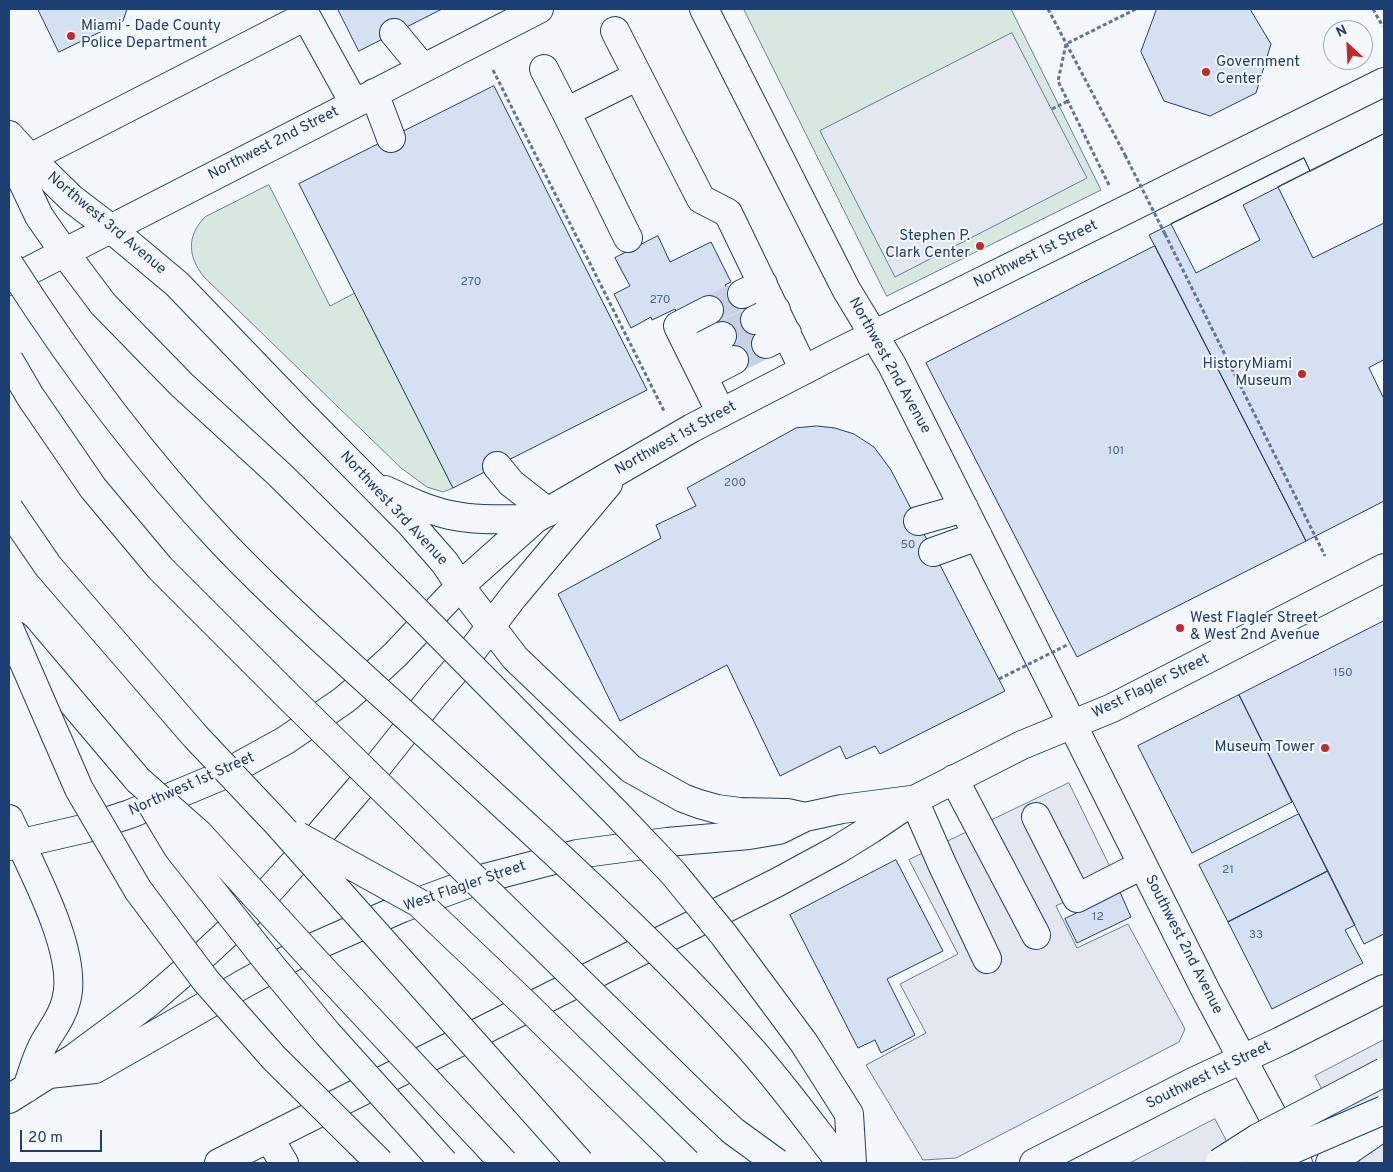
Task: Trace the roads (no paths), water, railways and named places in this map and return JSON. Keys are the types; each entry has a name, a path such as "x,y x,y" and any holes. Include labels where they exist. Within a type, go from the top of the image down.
{"main road":[{"name":"Northwest 2nd Street","path":"9,281 539,9"},
{"name":"Northwest 2nd Avenue","path":"704,9 846,289 892,365 1072,724"},
{"path":"20,156 306,16 391,138"},
{"path":"615,31 700,199 728,213 752,289 771,327 804,370"},
{"path":"394,33 423,68"},
{"path":"544,68 628,238"},
{"path":"566,112 638,76"},
{"name":"Northwest 1st Street","path":"12,836 87,828 130,814 221,776 286,740 338,704 370,678 395,655 460,586 541,516 675,437 873,334 1384,82"},
{"name":"Northwest 3rd Avenue","path":"9,135 20,156 39,216 103,304 176,378 279,474 355,549 674,874 724,935 804,1044 849,1114 852,1163"},
{"name":"Northwest 3rd Avenue","path":"20,156 177,284 410,523 445,564 515,658 631,769 683,798 717,809 740,812 787,813 805,817"},
{"path":"9,264 60,343 92,386 176,491 224,543 320,637 570,866 684,979 790,1095 841,1163"},
{"path":"710,310 678,326 721,413"},
{"path":"691,352 728,348 703,376"},
{"path":"9,360 30,396 94,488 160,568 726,1125 777,1163"},
{"path":"497,466 541,516"},
{"path":"28,1087 101,1039 147,1004 208,952 250,912 369,777 491,627 513,597 619,471"},
{"path":"372,485 419,506 452,515 488,519 541,516"},
{"path":"918,521 964,508"},
{"path":"9,509 54,573 195,736 279,825 580,1163"},
{"path":"933,552 978,536"},
{"name":"West Flagler Street","path":"219,1163 776,882 854,840 914,800 954,779 1022,745 1127,700 1384,568"},
{"path":"9,628 138,780 199,834 504,1163"},
{"path":"9,628 79,789 138,890 206,981 274,1058 380,1163"},
{"name":"Southwest 2nd Avenue","path":"1072,724 1206,991 1298,1163"},
{"path":"954,779 1036,935"},
{"path":"138,780 178,848 267,960 326,1033 444,1163"},
{"path":"914,800 987,959"},
{"name":"West Flagler Street","path":"28,1087 95,1069 300,953 402,908 458,887 526,866 577,854 667,842 749,835 779,830 805,817 842,809 914,800"},
{"path":"1036,817 1077,898 1142,865"},
{"path":"279,825 419,903 687,1163"},
{"path":"12,836 55,923 65,952 69,972 66,1002 57,1024 43,1045 28,1087"},
{"name":"Southwest 1st Street","path":"1034,1163 1193,1082 1384,989"},
{"path":"1219,1163 1258,1138 1384,1072"},
{"path":"1261,1163 1384,1110"},
{"path":"1330,1163 1384,1126"},
{"path":"269,1138 284,1163"}],"tunnel":[{"path":"709,310 742,294"},
{"path":"722,336 755,320"},
{"path":"734,360 766,344"}],"place":[{"name":"Miami - Dade County Police Department","path":"71,36"},
{"name":"Government Center","path":"1206,72"},
{"name":"Stephen P. Clark Center","path":"980,246"},
{"name":"HistoryMiami Museum","path":"1302,374"},
{"name":"West Flagler Street & West 2nd Avenue","path":"1180,628"},
{"name":"Museum Tower","path":"1325,748"}]}
